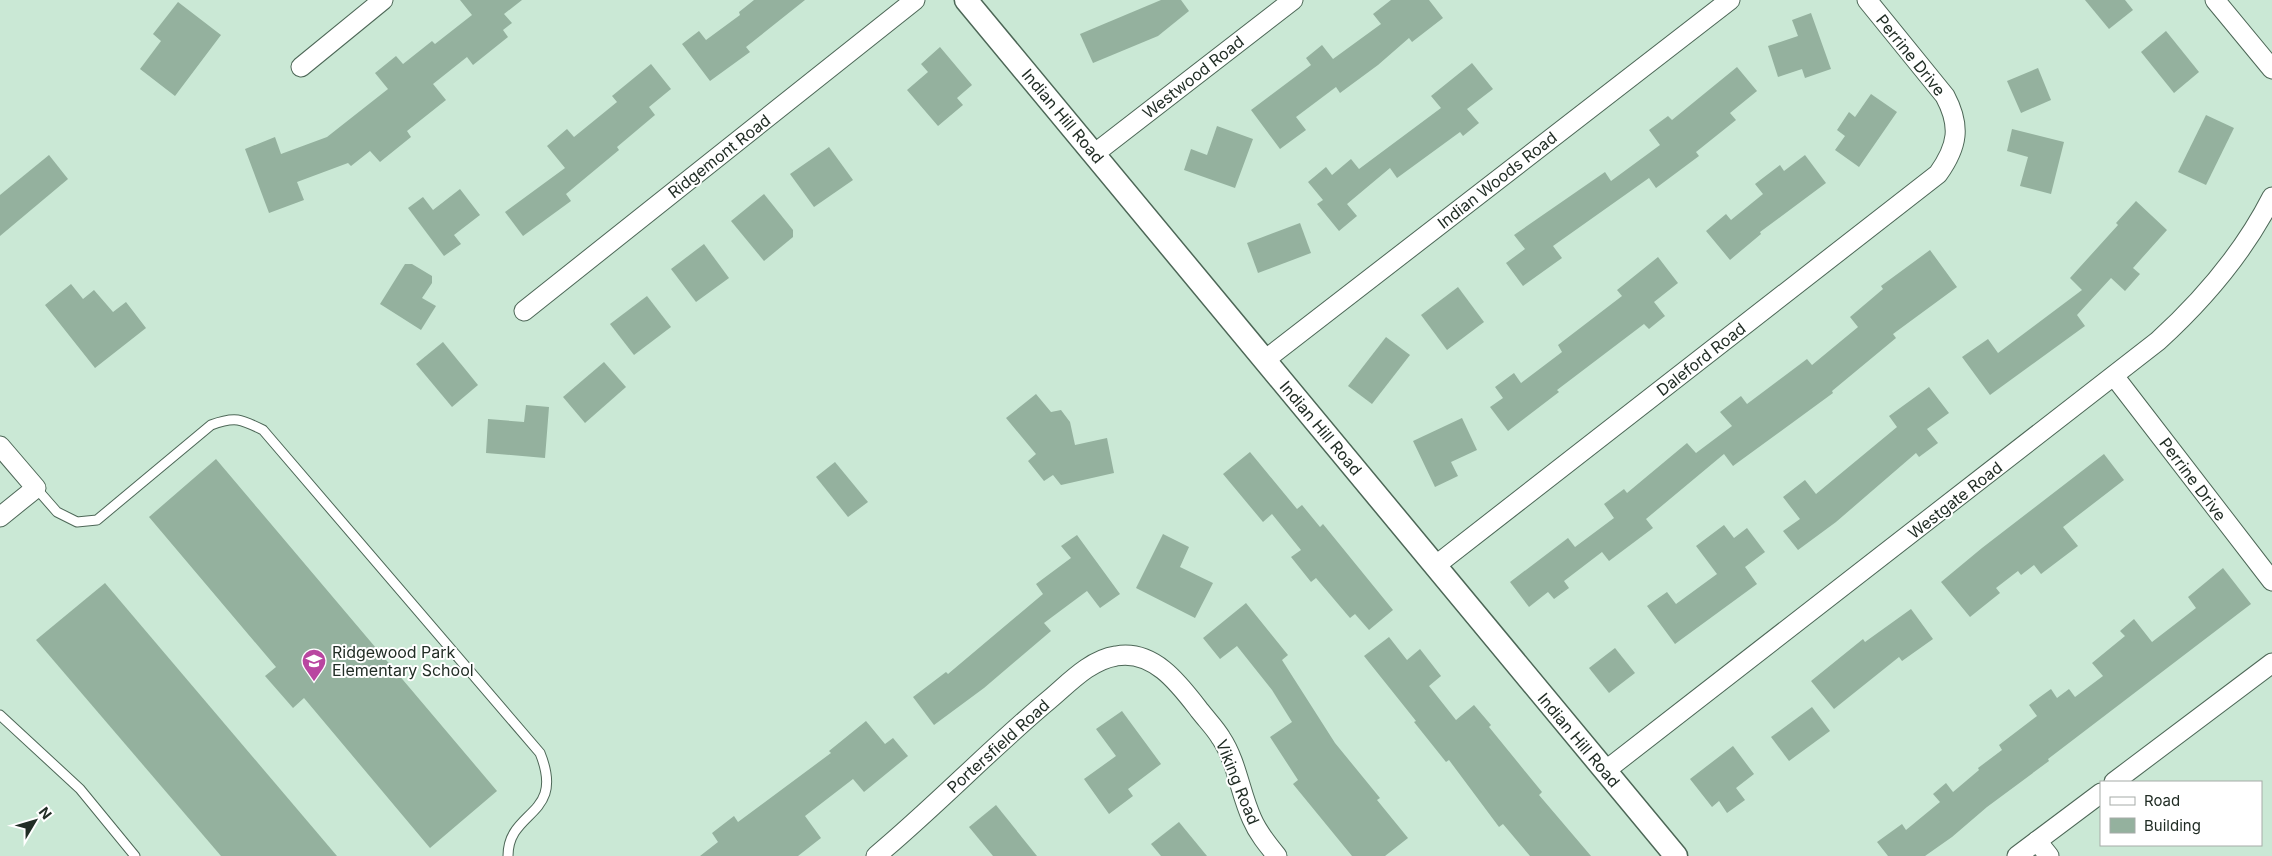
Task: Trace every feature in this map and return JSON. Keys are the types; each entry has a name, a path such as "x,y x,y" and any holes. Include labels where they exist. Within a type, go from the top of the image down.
{"street":[{"path":"301,67 383,0"},
{"name":"Ridgemont Road","path":"524,311 915,0"},
{"name":"Indian Hill Road","path":"966,0 1676,856"},
{"name":"Westwood Road","path":"1094,154 1293,0"},
{"name":"Indian Woods Road","path":"1264,360 1730,0"},
{"name":"Perrine Drive","path":"1867,0 1945,96 1954,118 1955,141"},
{"path":"2215,0 2272,69"},
{"name":"Daleford Road","path":"1435,566 1926,184 1947,161 1955,141"},
{"name":"Westgate Road","path":"1605,771 2163,337 2210,289 2245,243 2272,197"},
{"name":"Perrine Drive","path":"2114,376 2272,582"},
{"path":"0,446 36,488 0,517"},
{"name":"Portersfield Road","path":"884,853 1023,721 1080,674 1098,662 1116,656 1129,656"},
{"name":"Viking Road","path":"1129,656 1155,664 1167,673 1221,738 1230,756 1251,817 1260,834 1277,856"},
{"path":"2115,781 2272,663"},
{"path":"2018,856 2100,793"},
{"path":"2037,841 2049,856"}],"lane":[{"path":"36,488 57,512 76,522 97,520 211,426 227,419 244,421 263,430 540,753 547,769 547,791 536,809 517,828 510,839 508,856"},
{"path":"0,715 80,789 135,856"}],"building":[{"path":"460,0 522,0 504,14 512,23 503,30 508,37 473,65 467,57 433,84 446,100 407,131 411,137 380,162 370,151 351,166 348,163 297,182 304,200 269,213 245,149 275,137 281,154 327,137 388,89 375,73 396,56 403,64 432,41 435,44 472,15"},
{"path":"754,0 805,0 746,47 750,52 710,81 682,44 699,31 706,40 740,15 739,12"},
{"path":"1161,0 1181,0 1189,11 1158,36 1093,63 1080,34"},
{"path":"1391,0 1429,0 1443,18 1412,42 1409,38 1378,65 1340,93 1336,87 1296,117 1306,130 1280,149 1251,110 1311,65 1306,58 1322,45 1333,59 1381,24 1373,14"},
{"path":"2085,0 2125,0 2133,10 2109,29"},
{"path":"178,2 221,35 175,96 140,69 161,41 153,34"},
{"path":"1811,13 1831,69 1805,78 1802,69 1778,77 1768,46 1798,36 1792,20"},
{"path":"2166,31 2199,72 2174,93 2141,52"},
{"path":"940,47 972,85 957,98 963,105 938,126 907,90 928,72 921,64"},
{"path":"1472,63 1493,89 1467,109 1479,123 1463,136 1460,132 1397,178 1390,168 1347,204 1357,216 1339,231 1317,204 1323,200 1308,182 1326,167 1332,175 1351,159 1359,169 1441,108 1431,96"},
{"path":"651,64 671,89 649,107 655,115 617,147 619,150 566,194 571,201 523,236 505,212 565,168 547,146 567,129 574,137 617,102 612,96"},
{"path":"1737,67 1757,91 1730,113 1736,120 1696,152 1699,156 1656,188 1649,178 1553,246 1562,258 1523,286 1506,263 1525,249 1514,235 1605,172 1611,181 1660,145 1649,130 1668,116 1672,120"},
{"path":"2038,68 2051,100 2021,113 2007,81"},
{"path":"1871,94 1897,112 1859,167 1835,150 1845,136 1837,130 1849,112 1855,117"},
{"path":"2206,115 2234,128 2206,185 2178,172"},
{"path":"1217,126 1253,139 1235,188 1184,170 1191,149 1207,155"},
{"path":"2012,129 2064,142 2051,194 2020,186 2028,157 2007,151"},
{"path":"829,147 853,180 814,207 790,174"},
{"path":"49,155 68,179 0,236 0,195"},
{"path":"1805,155 1826,183 1760,232 1761,234 1730,260 1706,231 1726,214 1731,220 1763,194 1755,184 1780,165 1784,171"},
{"path":"460,189 480,215 454,235 461,244 444,256 408,208 423,197 433,210"},
{"path":"764,194 793,230 793,237 764,261 731,221"},
{"path":"2136,201 2167,230 2133,268 2140,274 2125,291 2111,278 2077,315 2085,326 1990,395 1962,357 1988,339 1998,353 2082,290 2070,278 2118,225 2116,223"},
{"path":"1300,223 1311,253 1258,273 1247,243"},
{"path":"704,244 729,278 696,302 671,269"},
{"path":"1930,250 1957,287 1893,334 1896,338 1832,391 1833,393 1733,466 1724,454 1646,519 1653,528 1609,561 1602,552 1564,581 1569,588 1554,599 1548,592 1529,607 1510,582 1568,538 1575,547 1614,518 1604,504 1624,489 1627,493 1687,443 1696,453 1732,426 1720,412 1741,396 1747,404 1807,359 1812,365 1858,327 1850,317 1883,289 1881,286"},
{"path":"1658,257 1678,283 1654,302 1665,316 1649,329 1644,324 1557,390 1559,392 1508,431 1490,407 1503,398 1495,387 1514,373 1521,383 1562,352 1558,345 1622,296 1617,290"},
{"path":"405,264 412,264 432,276 432,283 422,298 436,306 421,330 380,304"},
{"path":"71,284 83,299 94,290 113,312 126,302 146,328 95,368 45,305"},
{"path":"1458,287 1484,322 1447,350 1421,315"},
{"path":"647,296 671,327 634,355 610,324"},
{"path":"1386,337 1410,355 1372,404 1348,386"},
{"path":"443,342 478,385 452,407 416,364"},
{"path":"604,362 626,387 585,423 563,397"},
{"path":"1929,387 1949,413 1927,429 1938,443 1919,457 1916,453 1836,522 1798,550 1783,531 1800,519 1783,497 1805,480 1816,494 1897,427 1889,416"},
{"path":"1036,394 1051,412 1061,410 1070,422 1075,445 1107,438 1114,473 1061,485 1053,475 1044,481 1028,461 1036,454 1006,418"},
{"path":"526,405 549,407 545,458 486,453 488,419 524,422"},
{"path":"1462,418 1477,450 1451,462 1458,476 1435,487 1413,441"},
{"path":"1250,452 1297,509 1302,505 1320,527 1323,524 1393,610 1369,630 1355,614 1350,618 1316,578 1311,582 1291,557 1301,550 1272,514 1263,522 1223,474"},
{"path":"2104,454 2124,480 2063,527 2078,546 2041,574 2034,565 2021,575 2018,571 1996,588 2000,593 1970,617 1941,582"},
{"path":"216,459 497,791 430,848 304,698 293,708 265,676 276,667 149,517"},
{"path":"835,462 868,502 848,517 816,477"},
{"path":"1724,525 1734,538 1747,528 1765,552 1745,567 1757,584 1675,644 1647,606 1667,592 1676,604 1717,574 1696,546"},
{"path":"1163,534 1189,547 1180,567 1213,583 1195,618 1136,588"},
{"path":"1077,535 1120,594 1100,608 1087,591 1044,623 1051,631 984,688 934,725 913,697 946,672 948,674 1043,594 1036,584 1071,558 1061,546"},
{"path":"2223,568 2251,604 2048,759 2049,761 1925,856 1888,856 1877,842 1902,824 1906,830 1940,802 1933,794 1946,783 1953,792 1979,770 1978,768 2002,750 1999,745 2037,716 2029,705 2051,689 2057,698 2069,689 2075,697 2103,676 2092,663 2125,636 2120,631 2134,619 2152,642 2196,608 2188,597"},
{"path":"105,583 337,856 221,856 36,640"},
{"path":"1246,603 1288,655 1282,660 1335,743 1380,798 1377,800 1408,838 1385,856 1352,856 1293,784 1298,780 1270,737 1292,722 1272,690 1237,646 1220,659 1203,638"},
{"path":"1911,609 1933,639 1902,661 1899,657 1834,709 1811,681 1863,639 1865,642"},
{"path":"1389,637 1407,660 1420,649 1441,676 1429,686 1456,720 1474,705 1491,725 1489,727 1542,792 1539,795 1591,856 1530,856 1503,824 1499,827 1449,760 1446,762 1364,656"},
{"path":"1615,648 1635,673 1609,693 1589,668"},
{"path":"1812,707 1830,731 1789,761 1771,737"},
{"path":"1122,711 1161,764 1128,789 1133,796 1109,814 1084,779 1116,756 1096,729"},
{"path":"866,721 885,744 893,738 908,756 864,792 853,779 805,816 821,838 798,856 700,856 718,842 712,833 734,816 738,822 831,753 829,751"},
{"path":"1733,746 1754,774 1736,788 1745,800 1727,813 1719,801 1712,807 1690,779"},
{"path":"996,805 1037,856 993,856 969,827"},
{"path":"1179,822 1207,856 1161,856 1151,844"}],"place":[{"name":"Ridgewood Park Elementary School","path":"314,682"}]}
